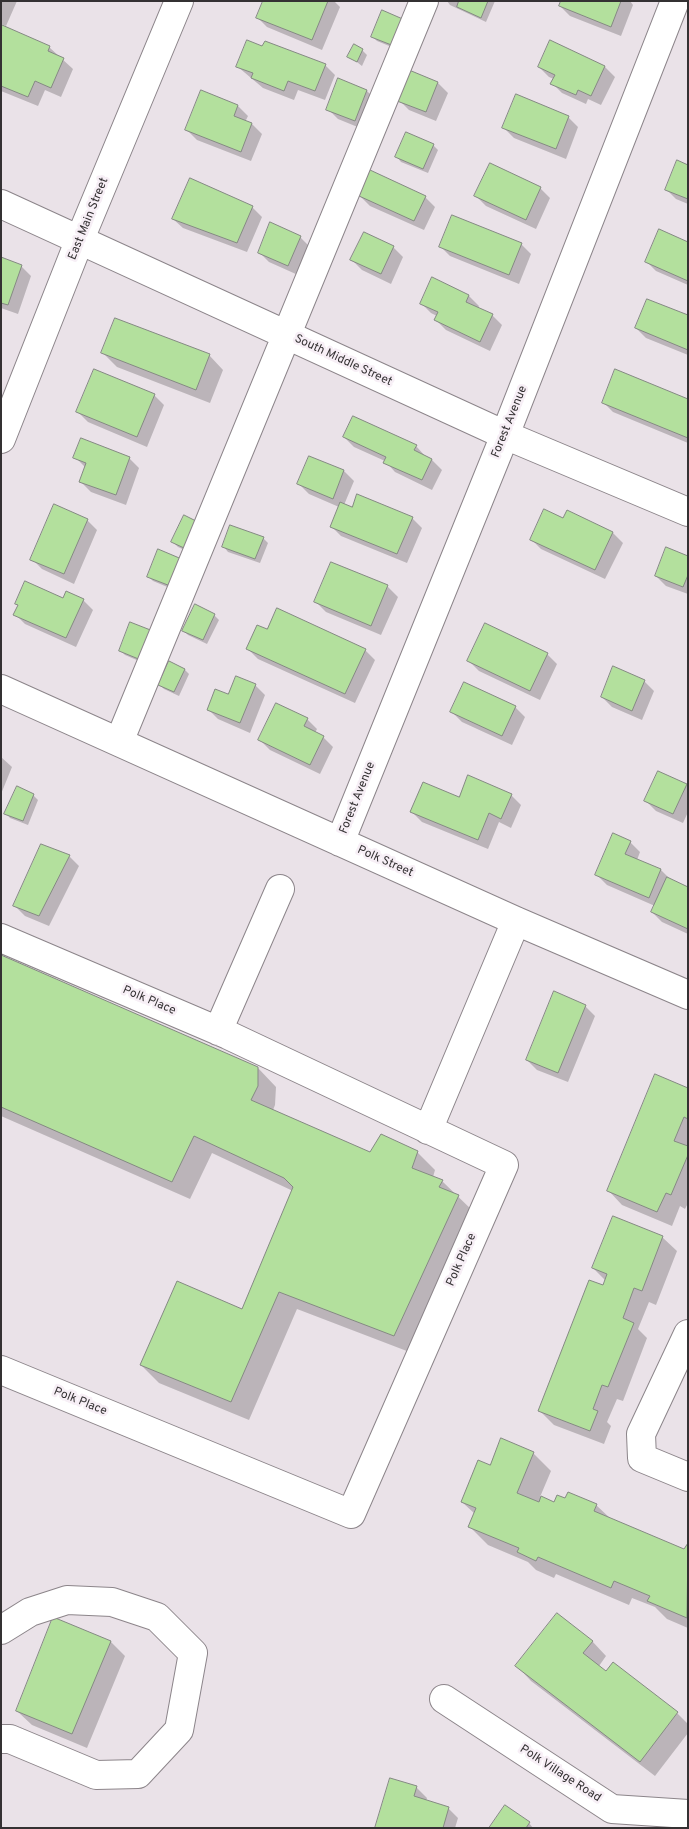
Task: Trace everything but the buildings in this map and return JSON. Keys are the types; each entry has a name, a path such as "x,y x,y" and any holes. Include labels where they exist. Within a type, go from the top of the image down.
{"street":[{"name":"East Main Street","path":"1,439 80,239 179,1"},
{"path":"119,742 424,1"},
{"name":"Forest Avenue","path":"340,842 505,435 675,1"},
{"name":"South Middle Street","path":"1,204 505,435 688,512"},
{"name":"Polk Street","path":"1,689 516,921 688,995"},
{"path":"218,1031 280,889"},
{"path":"428,1130 516,921"},
{"name":"Polk Place","path":"1,938 218,1031 504,1165 351,1514 1,1370"},
{"path":"688,1334 641,1434 642,1458 688,1477"},
{"path":"1,1630 30,1612 67,1600 112,1602 157,1616 193,1653 178,1730 138,1774 96,1775 1,1738"},
{"name":"Polk Village Road","path":"444,1699 612,1808 688,1814"}]}
